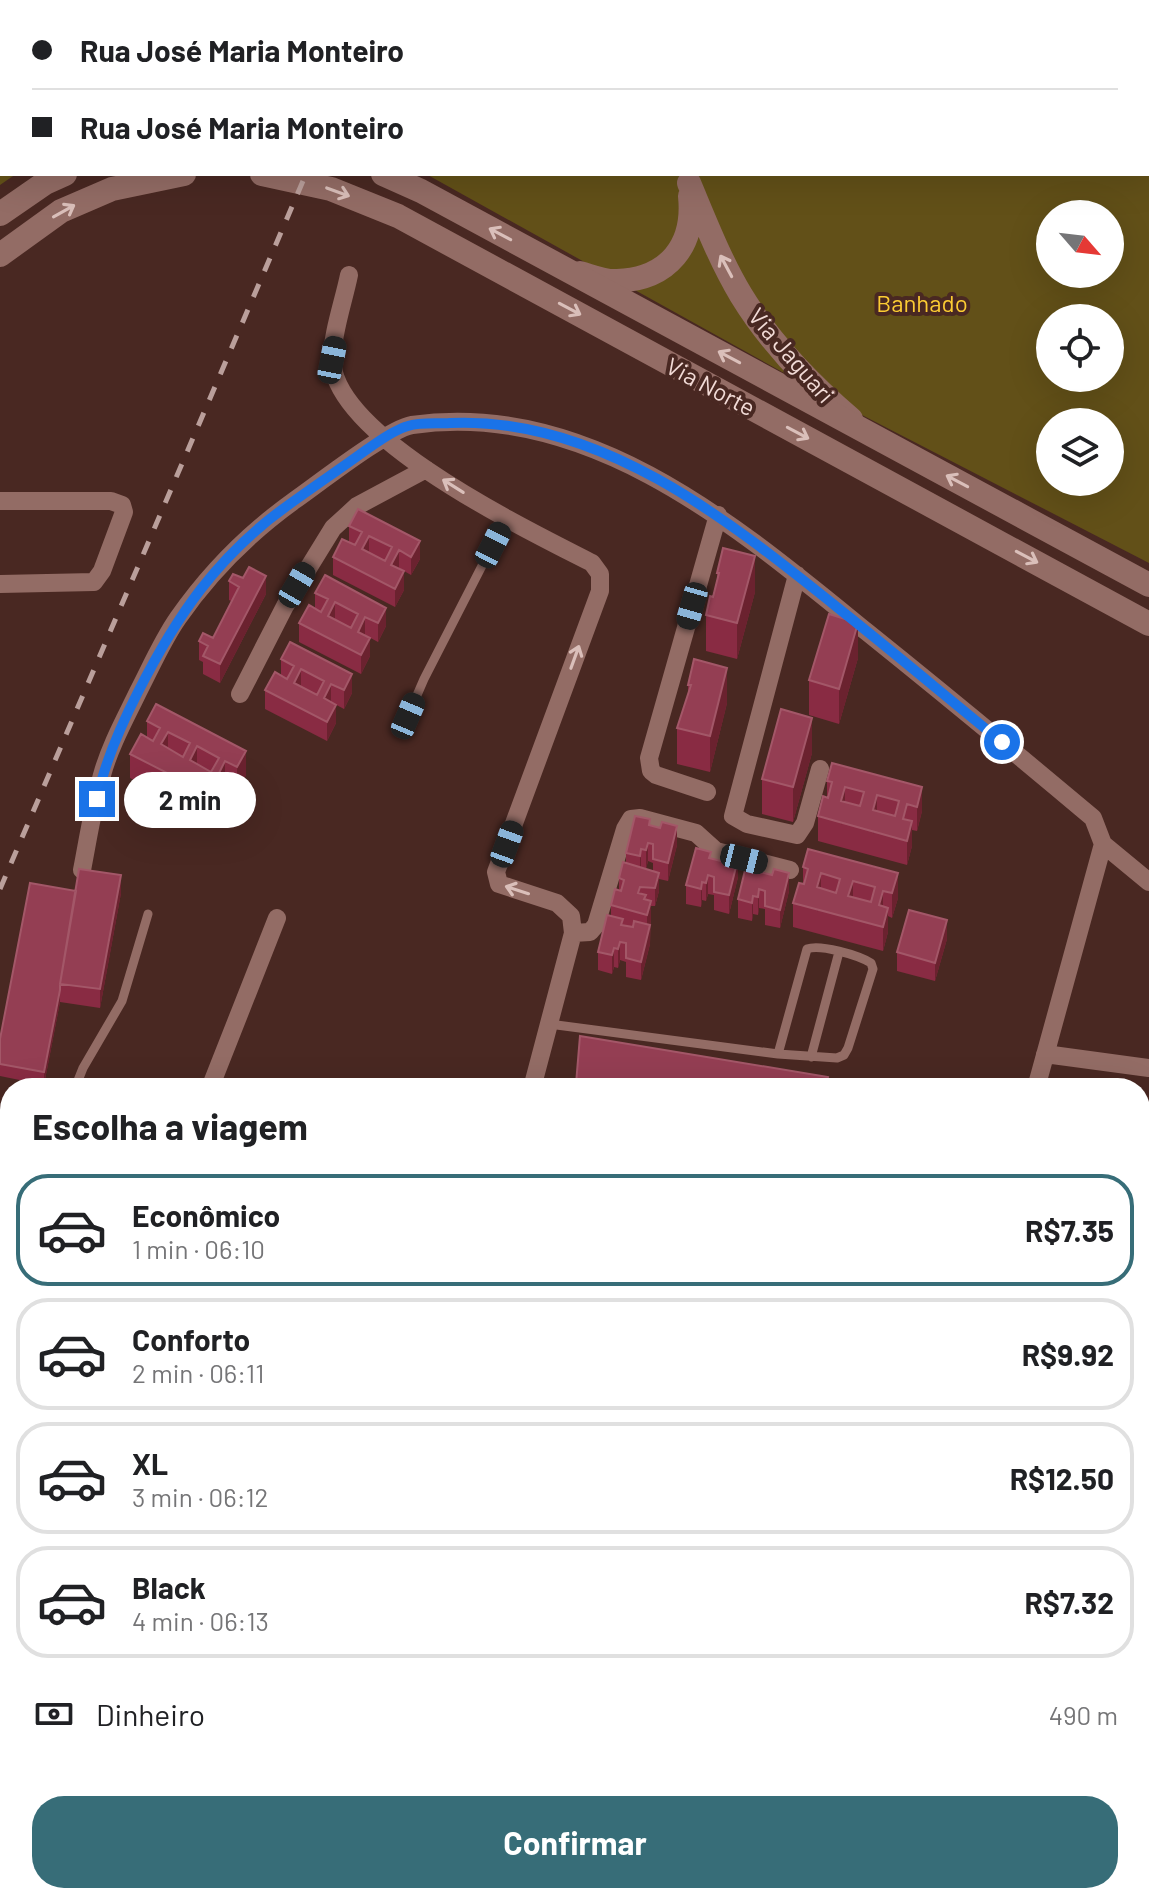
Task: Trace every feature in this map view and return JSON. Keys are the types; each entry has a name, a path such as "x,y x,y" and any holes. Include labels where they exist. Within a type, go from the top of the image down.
{"main road":[{"path":"0,214 61,176"},
{"path":"0,255 61,211 112,189 174,176"},
{"name":"Via Norte","path":"271,176 331,189 398,216 1149,624"},
{"name":"Via Norte","path":"387,176 421,191 1149,585"},
{"name":"Via Jaguari","path":"567,270 617,281 643,275 663,265 680,250 689,233 688,179"},
{"name":"Via Jaguari","path":"688,179 721,260 764,330 802,372 865,432"}],"street":[{"path":"349,275 332,360 341,388 356,411 383,439 426,469 506,519 592,563 600,574 600,591 496,872 499,884 557,903 571,916 573,933 535,1078"},
{"path":"82,870 111,747 177,619 219,567 272,517 383,439 408,426 472,422 522,429 591,448 647,474 718,515 797,575 1093,818 1103,844 1149,882"},
{"path":"240,694 285,606 333,528 357,506 426,469"},
{"path":"0,501 111,501 122,505 123,519 94,582 0,584"},
{"path":"707,792 656,775 651,771 649,758 718,515"},
{"path":"797,575 733,816 747,824 797,835 805,823 820,769"},
{"path":"573,933 590,932 596,925 625,829 631,819 640,818 696,833 716,851 790,870"},
{"path":"1039,1078 1103,844"},
{"path":"214,1078 277,918"},
{"path":"1045,1054 1149,1068"}],"lane":[{"path":"408,716 506,519"},
{"path":"79,1078 122,1001 148,914"},
{"path":"549,1024 778,1054 837,1058 844,1055 873,969 871,963 866,959 812,946 804,954 778,1054"},
{"path":"811,1057 839,952"}],"green space":[{"name":"Banhado","path":"0,176 13,176 0,185"},
{"name":"Banhado","path":"430,176 1149,176 1149,563 831,399"}],"building":[{"path":"358,509 420,541 411,557 399,550 391,565 404,571 395,589 333,557 342,539 355,545 362,532 349,526","holes":["369,536 392,547 385,561 362,549"]},
{"path":"723,548 755,556 737,623 706,615"},
{"path":"249,567 266,576 220,664 203,656 208,646 199,641 203,633 213,638 239,587 229,581 233,574 243,578"},
{"path":"325,575 386,608 378,623 365,617 358,632 370,638 361,655 299,623 309,605 321,612 328,599 315,593","holes":["335,602 358,614 351,628 328,616"]},
{"path":"829,614 858,623 839,689 809,680"},
{"path":"290,642 352,674 344,690 331,684 324,698 336,705 327,722 265,690 275,672 287,679 294,666 281,659","holes":["301,669 324,681 317,695 294,683"]},
{"path":"694,659 727,668 710,736 677,728 691,685 688,685"},
{"path":"156,704 246,751 237,767 225,761 218,775 230,781 220,800 130,754 141,734 153,741 160,728 147,721","holes":["168,732 190,743 183,757 161,744","197,746 219,758 211,772 190,760"]},
{"path":"781,709 812,718 793,787 762,779"},
{"path":"832,763 922,787 917,807 907,804 903,819 912,821 907,841 818,816 823,796 828,798 832,782 827,781","holes":["845,787 864,792 860,806 841,801","877,795 899,801 895,816 873,810"]},
{"path":"635,816 650,819 649,825 660,828 662,822 677,826 668,863 653,859 653,844 648,843 646,850 641,849 640,856 626,853"},
{"path":"696,848 711,852 709,858 721,861 722,855 738,859 729,895 714,892 714,877 708,875 701,889 686,885"},
{"path":"808,849 898,873 892,893 883,891 879,905 888,908 883,927 793,903 799,883 804,884 808,869 803,867","holes":["821,873 840,879 836,893 817,887","853,881 875,887 871,902 848,896"]},
{"path":"623,862 659,873 655,888 640,887 638,893 646,895 644,899 651,901 647,915 611,905 615,889 621,891 624,880 619,878"},
{"path":"747,862 762,866 760,872 772,875 774,869 789,873 780,910 765,906 765,891 759,889 758,897 753,896 752,903 738,899"},
{"path":"79,869 121,875 100,989 60,984"},
{"path":"30,883 76,891 44,1072 0,1064 0,1039"},
{"path":"909,910 947,920 935,963 897,952"},
{"path":"607,915 623,919 621,925 633,927 634,921 650,925 641,962 626,958 626,943 620,942 612,955 598,952"},
{"path":"580,1036 828,1077 828,1078 576,1078"}],"railway":[{"path":"0,889 305,176"}],"route":[{"path":"97,799 111,747 163,642 177,619 219,567 272,517 383,439 408,426 472,422 522,429 591,448 647,474 718,515 820,593 1002,742"}]}
